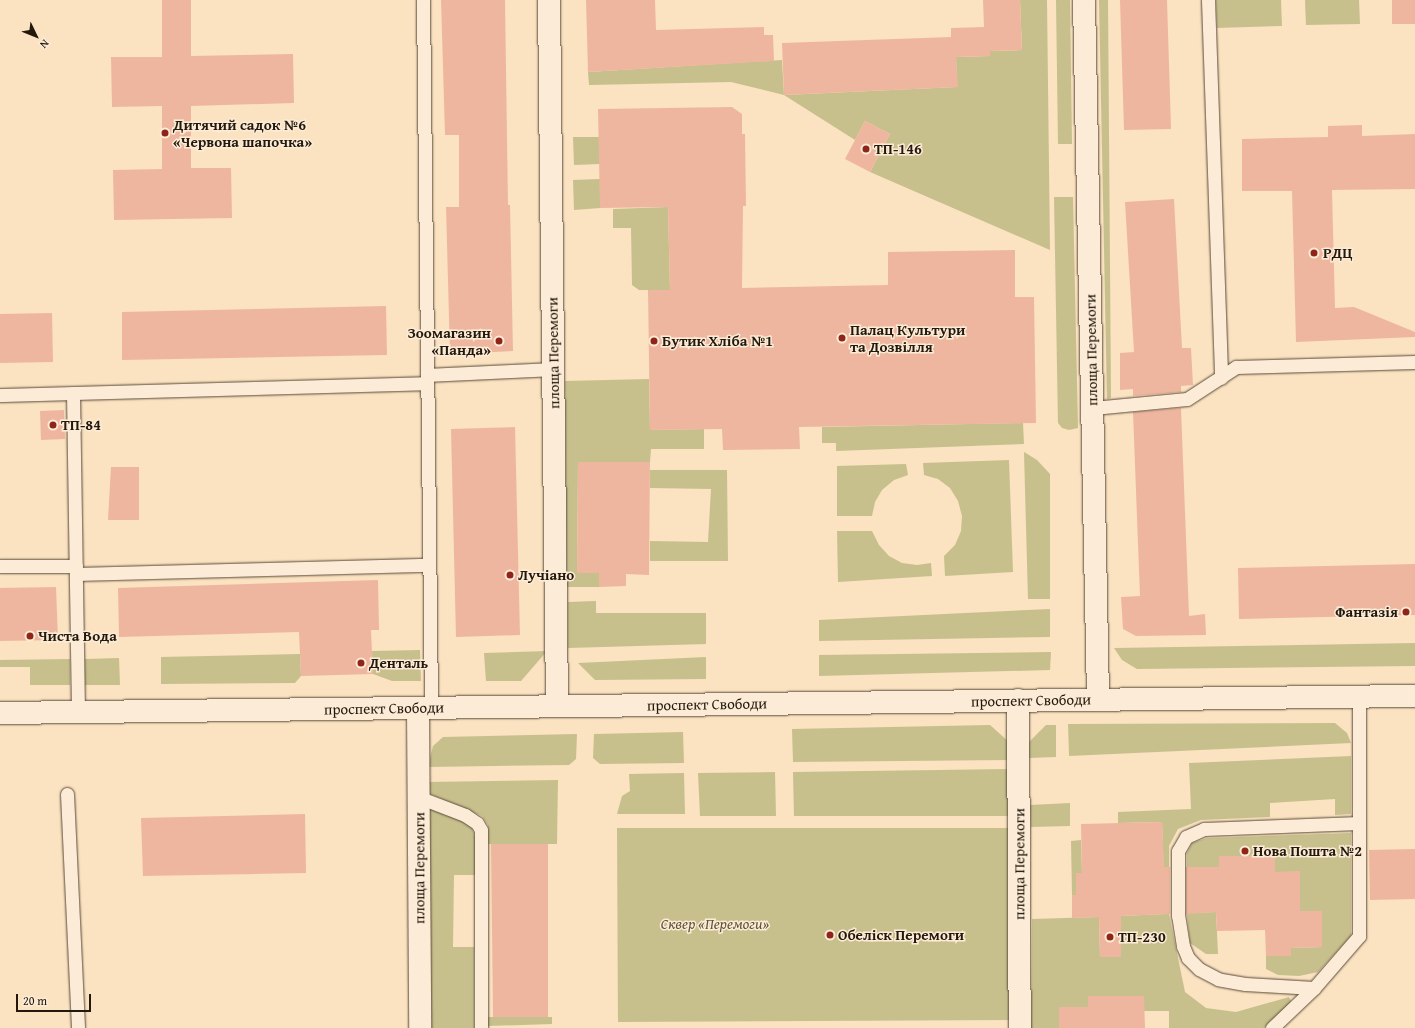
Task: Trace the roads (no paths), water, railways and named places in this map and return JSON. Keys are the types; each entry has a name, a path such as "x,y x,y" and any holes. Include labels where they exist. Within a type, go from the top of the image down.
{"street":[{"name":"площа Перемоги","path":"549,0 557,706"},
{"name":"площа Перемоги","path":"1084,0 1098,699"},
{"name":"проспект Свободи","path":"0,713 1415,696"},
{"name":"площа Перемоги","path":"1018,700 1020,1028"},
{"name":"площа Перемоги","path":"420,1028 418,797 424,708"}],"lane":[{"path":"422,0 429,565 424,708"},
{"path":"1208,0 1221,378"},
{"path":"1093,408 1187,399 1236,367 1415,362"},
{"path":"0,395 427,379 553,369"},
{"path":"73,393 78,712"},
{"path":"0,566 76,570 429,565"},
{"path":"1272,1028 1314,988 1359,936 1359,696"},
{"path":"67,794 78,1028"},
{"path":"418,797 465,815 476,823 481,830 481,1028"},
{"path":"1314,988 1245,984 1218,979 1199,969 1188,958 1183,946 1178,916 1178,851 1186,836 1204,829 1359,822"}],"place":[{"name":"Дитячий садок №6 «Червона шапочка»","path":"165,133"},
{"name":"ТП-146","path":"866,149"},
{"name":"РДЦ","path":"1314,253"},
{"name":"Палац Культури та Дозвілля","path":"842,338"},
{"name":"Зоомагазин «Панда»","path":"499,341"},
{"name":"Бутик Хліба №1","path":"654,341"},
{"name":"ТП-84","path":"53,425"},
{"name":"Лучіано","path":"510,575"},
{"name":"Фантазія","path":"1406,612"},
{"name":"Чиста Вода","path":"30,636"},
{"name":"Денталь","path":"361,663"},
{"name":"Нова Пошта №2","path":"1245,851"},
{"name":"Обеліск Перемоги","path":"830,935"},
{"name":"ТП-230","path":"1110,937"}],"park label":[{"name":"Сквер «Перемоги»","path":"715,924"}]}
